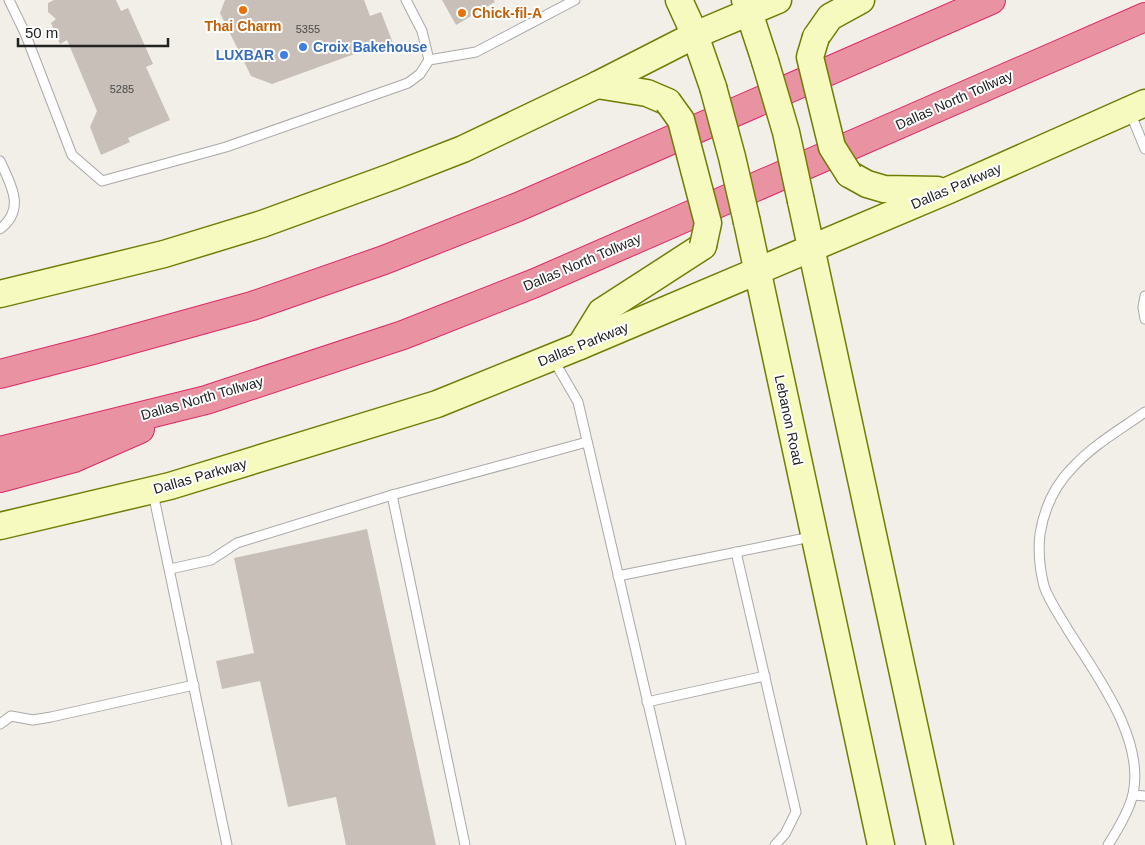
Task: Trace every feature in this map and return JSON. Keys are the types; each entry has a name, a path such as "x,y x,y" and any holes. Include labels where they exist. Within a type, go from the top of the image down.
{"highway":[{"path":"3,372 93,350 252,306 384,260 518,207 991,0"},
{"name":"Dallas North Tollway","path":"0,451 206,400 403,335 535,283 1145,17"},
{"path":"0,478 74,458 206,400"}],"main road":[{"name":"Lebanon Road","path":"679,0 695,35 713,87 732,157 881,845"},
{"path":"0,294 164,254 262,224 463,149 597,85 747,6 778,0"},
{"path":"861,0 830,16 816,37 810,57 832,147 849,174 867,184 884,189 949,190"},
{"path":"747,6 786,132 940,845"},
{"path":"580,346 602,312 703,246 708,223 681,120 668,102 647,93 597,85"},
{"name":"Dallas Parkway","path":"0,526 152,490 437,404 580,346 949,190 1137,107"}],"lane":[{"path":"9,0 25,33 72,155 102,181 226,147 408,83 420,74 429,60 422,31 406,0"},
{"path":"429,60 476,52 575,0"},
{"path":"1137,107 1145,149"},
{"path":"0,161 12,189 15,206 10,219 0,229"},
{"path":"1145,296 1143,307 1145,320"},
{"path":"552,357 578,402 681,845"},
{"path":"1108,845 1118,830 1133,795 1134,758 1122,719 1058,614 1045,588 1040,567 1039,544 1042,523 1048,504 1072,467 1090,451 1145,412"},
{"path":"170,569 211,560 237,543 392,495 587,442"},
{"path":"152,490 227,845"},
{"path":"392,495 465,845"},
{"path":"618,576 814,536"},
{"path":"736,552 796,812 785,834 775,845"},
{"path":"647,702 765,676"},
{"path":"0,724 11,716 33,720 51,717 194,684"},
{"path":"1133,795 1145,796"}],"building":[{"path":"54,0 116,0 121,11 128,8 153,64 146,67 170,120 128,138 130,142 101,155 90,127 97,111 67,40 60,44 51,23 56,19 48,12 48,3"},
{"path":"225,0 364,0 370,16 381,12 393,43 364,54 360,52 272,84 251,76 220,13"},
{"name":"Chick-fil-A","path":"442,0 494,0 495,2 456,25"},
{"path":"367,529 436,845 346,845 336,797 288,807 260,681 222,689 216,661 254,653 234,558"}],"place":[{"name":"Thai Charm","path":"243,10"},
{"name":"Chick-fil-A","path":"462,13"},
{"name":"Croix Bakehouse","path":"303,47"},
{"name":"LUXBAR","path":"284,55"}]}
